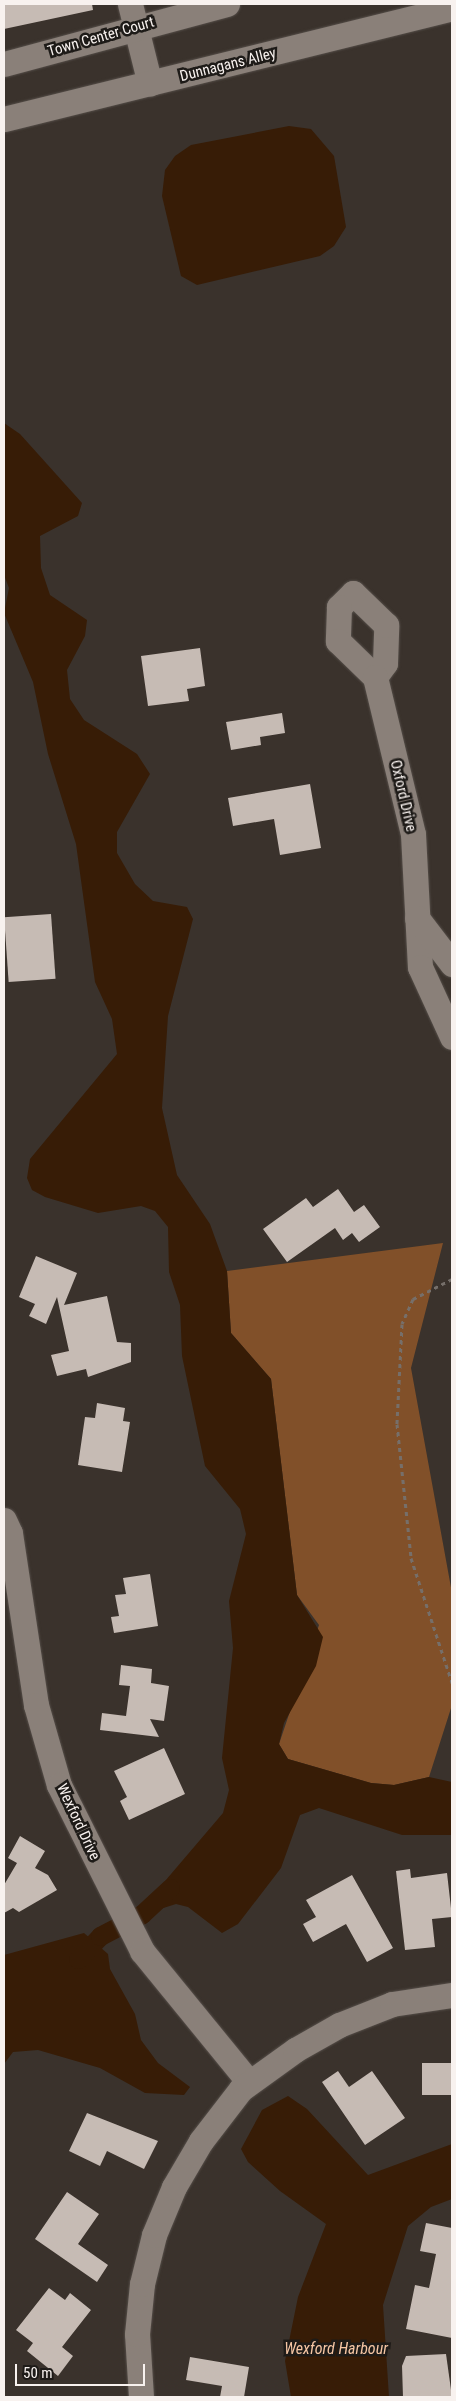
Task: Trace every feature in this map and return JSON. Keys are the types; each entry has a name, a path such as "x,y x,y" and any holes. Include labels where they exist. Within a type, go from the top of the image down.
{"street":[{"name":"Town Center Court","path":"4,64 133,15 228,4"},
{"name":"Dunnagans Alley","path":"4,119 452,8"},
{"path":"133,15 150,84"},
{"name":"Oxford Drive","path":"375,677 413,834 420,967 452,1037"},
{"path":"417,918 452,964"},
{"name":"Wexford Drive","path":"4,1520 10,1533 36,1705 59,1785 142,1951 250,2082"},
{"path":"141,2397 138,2334 142,2284 154,2235 200,2141 250,2082 339,2025 392,2004 452,1995"}],"path":[{"path":"452,1279 413,1299 402,1324 397,1424 411,1558 452,1683"}],"shaded area":[{"path":"443,1243 411,1368 452,1593 452,1705 429,1777 394,1785 371,1783 288,1759 279,1744 319,1625 297,1595 271,1379 231,1333 227,1271"}],"water":[{"path":"289,126 311,129 334,156 346,227 334,246 320,256 197,285 181,276 162,196 165,170 175,156 191,145"},
{"path":"4,423 20,434 82,503 78,516 40,536 41,568 50,595 87,620 85,636 67,670 70,699 84,720 137,754 150,774 117,832 117,853 135,884 153,901 187,907 193,919 168,1016 162,1108 177,1175 210,1224 227,1271 231,1333 271,1379 297,1595 323,1637 316,1666 284,1723 279,1744 288,1759 371,1783 394,1785 429,1777 452,1782 452,1835 402,1835 319,1808 300,1815 281,1868 238,1924 222,1933 188,1907 176,1904 157,1910 148,1901 223,1813 229,1790 222,1758 233,1648 229,1601 246,1534 240,1509 205,1466 182,1356 180,1305 169,1272 168,1227 155,1211 141,1206 98,1213 45,1197 32,1190 27,1178 30,1159 117,1054 112,1019 95,982 76,844 48,754 33,682 4,613 9,588 4,575"},
{"path":"84,1933 108,1954 110,1969 135,2014 141,2040 158,2063 190,2087 184,2095 145,2093 100,2068 38,2050 13,2052 4,2064 4,1955"},
{"name":"Wexford Harbour","path":"288,2096 307,2109 368,2175 452,2144 452,2199 431,2207 408,2226 383,2305 389,2397 291,2397 285,2361 298,2297 326,2224 280,2191 248,2162 241,2149 262,2110"}],"building":[{"path":"4,4 92,4 93,10 4,29"},
{"path":"200,648 205,686 187,689 189,701 148,706 141,656"},
{"path":"282,713 285,733 260,737 261,745 231,750 226,722"},
{"path":"310,784 321,848 280,855 274,819 233,826 228,798"},
{"path":"51,914 56,979 9,982 4,917"},
{"path":"338,1189 354,1212 364,1205 380,1227 359,1242 352,1233 343,1240 335,1228 287,1262 263,1229 306,1198 313,1207"},
{"path":"36,1256 77,1273 64,1305 107,1296 117,1342 131,1343 131,1362 88,1377 86,1369 57,1376 51,1355 69,1351 57,1297 46,1324 29,1316 35,1304 19,1297"},
{"path":"97,1403 125,1408 123,1421 130,1422 122,1472 78,1465 85,1417 95,1418"},
{"path":"150,1574 158,1626 114,1633 111,1617 119,1616 115,1595 126,1594 123,1578"},
{"path":"121,1665 152,1669 151,1683 169,1686 164,1721 150,1719 159,1737 100,1730 102,1713 126,1716 130,1686 119,1685"},
{"path":"164,1748 185,1794 129,1820 120,1801 127,1797 114,1771"},
{"path":"20,1836 45,1851 35,1868 48,1875 57,1890 19,1912 13,1908 4,1913 4,1885 17,1863 8,1858"},
{"path":"410,1869 411,1878 447,1873 452,1917 432,1919 435,1947 405,1950 396,1871"},
{"path":"352,1875 393,1948 367,1962 346,1924 313,1942 303,1924 316,1917 306,1900"},
{"path":"422,2063 452,2063 452,2095 422,2095"},
{"path":"338,2071 349,2087 372,2071 405,2118 365,2145 322,2082"},
{"path":"87,2113 158,2141 144,2169 107,2151 100,2166 69,2151"},
{"path":"67,2192 99,2214 78,2244 108,2265 97,2282 35,2239"},
{"path":"426,2223 452,2228 452,2338 406,2329 415,2285 429,2288 436,2254 420,2251"},
{"path":"49,2288 65,2300 70,2293 91,2310 62,2347 73,2356 58,2376 27,2351 33,2343 16,2330"},
{"path":"446,2354 452,2397 403,2397 402,2366 406,2356"},
{"path":"190,2357 249,2367 244,2397 220,2397 222,2386 186,2380"}],"waterway":[{"path":"78,1959 100,1936 142,1914 170,1888"}]}
